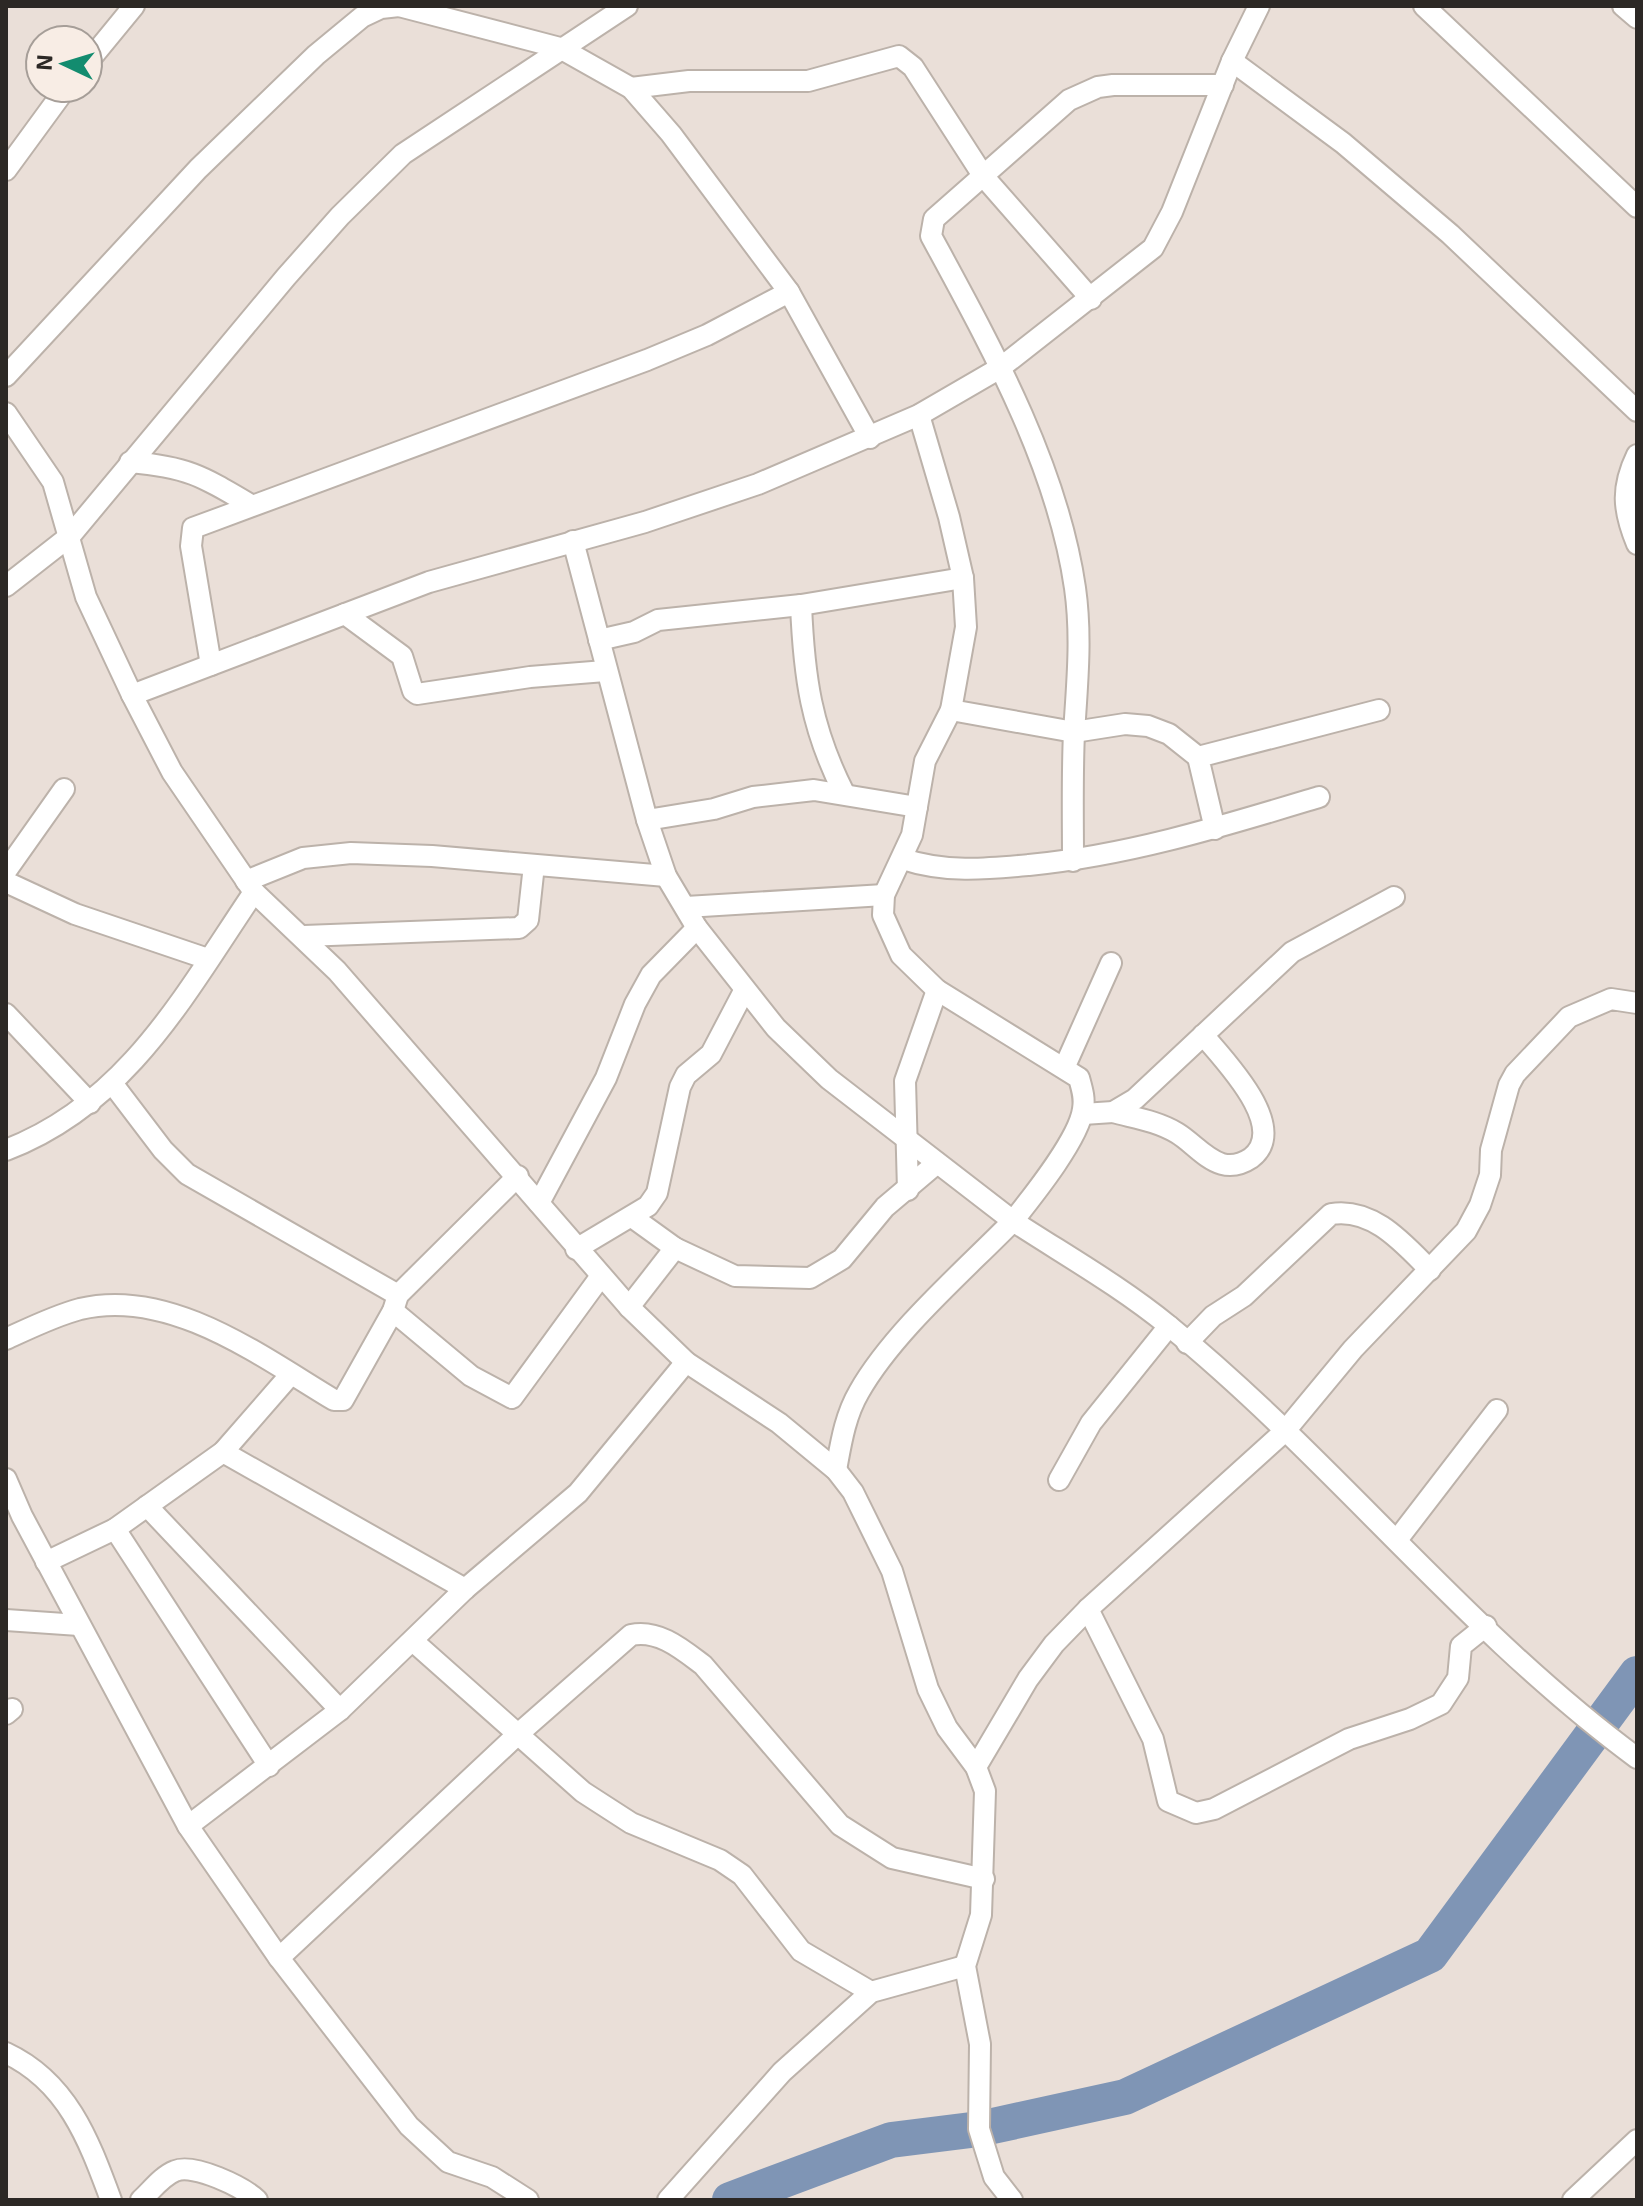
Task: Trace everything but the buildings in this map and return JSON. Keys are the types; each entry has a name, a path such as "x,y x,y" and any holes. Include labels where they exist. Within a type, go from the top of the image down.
{"street":[{"path":"104,43 134,6"},
{"path":"6,376 198,169 316,55 362,17 381,8 399,6 560,48 631,88 671,134 789,292 870,438"},
{"path":"6,586 70,536 313,246 403,154 627,6"},
{"path":"132,695 429,582 758,484 919,415 1000,368 1153,248 1172,212 1232,61 1259,6"},
{"path":"1424,6 1637,207"},
{"path":"1623,6 1637,18"},
{"path":"631,88 689,81 808,81 899,56 913,67 984,177 1091,299"},
{"path":"1232,61 1343,143 1450,234 1637,411"},
{"path":"1073,861 1074,732 1080,648 1076,590 1067,541 1036,452 1000,368 931,236 930,228 934,219 1056,110 1098,87 1223,85"},
{"path":"6,170 54,104"},
{"path":"211,665 190,534 193,528 647,360 707,335 789,292"},
{"path":"6,413 53,482 99,631 132,695 172,772 250,886 304,936 518,1176 576,1249 629,1307 686,1362 779,1423 836,1470 853,1492 892,1571 928,1689 947,1728 976,1767 985,1791 981,1915 965,1966 980,2044 979,2129 994,2177 1012,2200"},
{"path":"836,1470 845,1424 858,1393 885,1355 1013,1221 1052,1170 1083,1114 1084,1097 1079,1078 1065,1066 1012,1039 937,990 901,955 888,931 884,895 912,835 925,761 951,710 966,627 963,578 919,415"},
{"path":"1637,455 1623,491 1625,509 1637,544"},
{"path":"130,462 175,466 202,476 251,505"},
{"path":"573,541 605,671 666,876 697,928 776,1028 829,1079 1013,1221 1116,1287 1169,1326 1285,1431 1486,1626 1598,1729 1637,1758"},
{"path":"599,640 634,632 658,620 801,605 963,578"},
{"path":"801,605 810,709 827,759 844,793"},
{"path":"345,614 402,656 413,691 417,694 530,677 605,671"},
{"path":"951,710 1074,732 1125,724 1148,726 1176,738 1198,757 1215,829"},
{"path":"1198,757 1379,710"},
{"path":"6,871 64,789"},
{"path":"647,820 714,809 777,792 844,793 917,807"},
{"path":"903,859 942,868 977,870 1073,861 1141,849 1319,797"},
{"path":"6,1150 39,1137 90,1103 133,1066 208,959 250,886 303,858 351,853 666,876"},
{"path":"304,936 519,928 528,920 534,865"},
{"path":"6,882 75,914 208,959"},
{"path":"686,907 884,895"},
{"path":"1113,1112 1148,1088 1292,952 1394,897"},
{"path":"539,1203 606,1078 635,1004 651,975 697,928"},
{"path":"1065,1066 1111,963"},
{"path":"908,1190 905,1081 937,990"},
{"path":"576,1249 648,1206 662,1180 680,1087 686,1075 711,1054 744,991"},
{"path":"976,1767 1028,1679 1054,1644 1088,1609 1285,1431 1353,1349 1466,1231 1480,1205 1504,1100 1515,1074 1569,1017 1611,999 1637,1003"},
{"path":"6,1014 90,1103"},
{"path":"1083,1114 1113,1112 1161,1124 1220,1164 1243,1163 1257,1153 1265,1135 1263,1122 1241,1081 1203,1035"},
{"path":"112,1083 163,1150 187,1174 396,1303 471,1376 512,1398 601,1276"},
{"path":"632,1217 675,1248 735,1276 810,1278 842,1259 885,1207 937,1163"},
{"path":"6,1339 50,1319 111,1305 184,1318 216,1328 334,1400 343,1400 396,1303 518,1176"},
{"path":"1187,1343 1213,1316 1244,1296 1331,1214 1379,1224 1390,1230 1430,1270"},
{"path":"629,1307 675,1248"},
{"path":"1059,1480 1091,1423 1169,1326"},
{"path":"188,1826 340,1710 414,1642 465,1589 578,1493 686,1362"},
{"path":"46,1562 115,1529 223,1452 291,1374"},
{"path":"1397,1540 1497,1410"},
{"path":"223,1452 465,1589"},
{"path":"6,1479 79,1625 188,1826 279,1958 409,2126 448,2162 501,2181 528,2200"},
{"path":"147,1506 340,1710"},
{"path":"115,1529 269,1766"},
{"path":"1088,1609 1153,1739 1168,1801 1196,1813 1214,1809 1349,1739 1410,1719 1441,1704 1458,1678 1461,1646 1486,1626"},
{"path":"6,1620 79,1625"},
{"path":"279,1958 517,1735 631,1635 654,1635 679,1647 703,1665 825,1809 864,1843 892,1858 984,1879"},
{"path":"414,1642 583,1792 631,1823 720,1860 742,1875 801,1951 871,1992"},
{"path":"668,2200 782,2072 871,1992 965,1966"},
{"path":"6,2053 46,2080 76,2114 111,2200"},
{"path":"1573,2200 1636,2142"},
{"path":"141,2200 166,2176 187,2169 228,2182 257,2200"}],"waterway":[{"path":"730,2200 891,2140 979,2129 1125,2097 1430,1955 1637,1674"}]}
